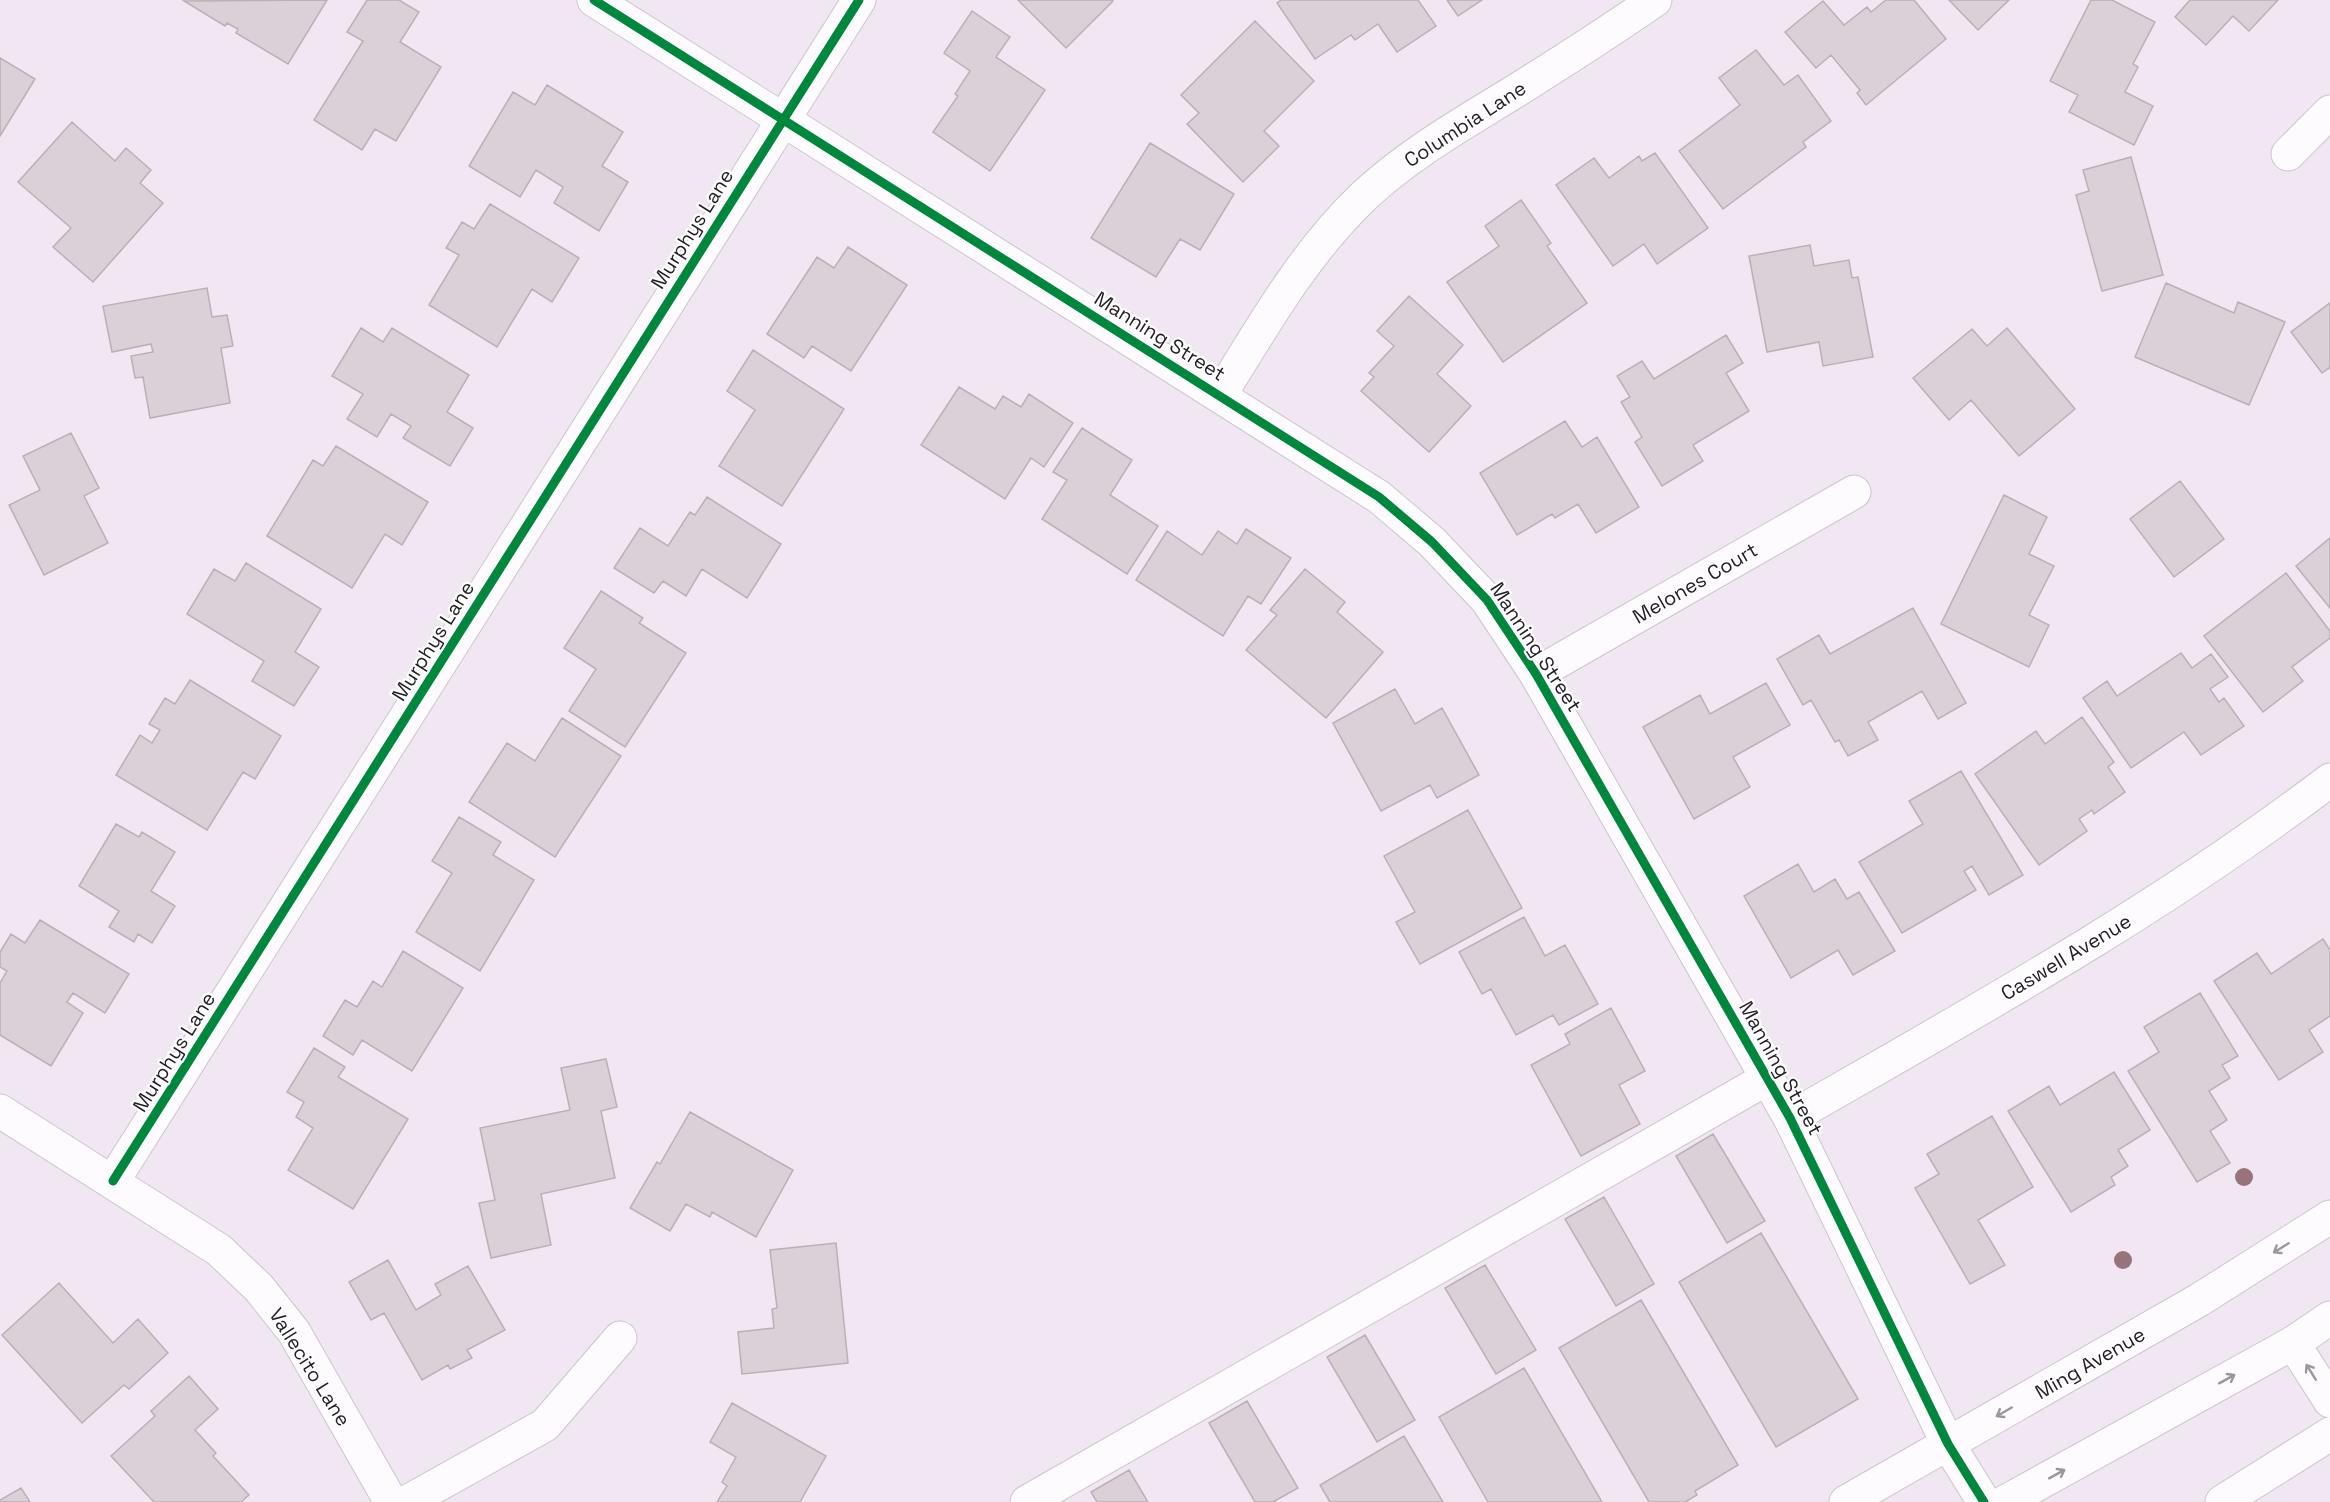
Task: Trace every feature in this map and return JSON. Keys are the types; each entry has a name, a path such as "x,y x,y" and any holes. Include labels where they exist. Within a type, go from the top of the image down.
{"street":[{"name":"Manning Street","path":"594,0 1379,497 1432,542 1486,600 1536,674 1768,1078 1790,1118 1948,1444 1984,1502"},
{"name":"Murphys Lane","path":"113,1182 859,0"},
{"name":"Columbia Lane","path":"1220,395 1279,301 1312,254 1364,197 1423,148 1588,46 1655,0"},
{"path":"2288,154 2330,112"},
{"name":"Melones Court","path":"1536,674 1854,492"},
{"name":"Caswell Avenue","path":"1790,1118 1981,1008 2144,910 2330,780"},
{"path":"1027,1502 1768,1078"},
{"name":"Vallecito Lane","path":"0,1111 219,1250 260,1288 294,1332 391,1502"},
{"name":"Ming Avenue","path":"1846,1502 2199,1300 2330,1217"},
{"path":"2005,1502 2293,1342 2330,1318"},
{"path":"407,1502 545,1425 620,1338"},
{"path":"2293,1342 2330,1401"},
{"path":"2222,1502 2330,1434"}],"building":[{"path":"327,0 288,64 236,33 238,29 227,23 225,26 184,1"},
{"path":"367,0 399,0 419,12 400,42 441,67 396,141 375,129 362,150 314,120 363,41 347,32"},
{"path":"1018,0 1112,0 1113,1 1066,48"},
{"path":"1281,0 1418,0 1436,26 1397,52 1378,24 1355,40 1351,35 1315,59 1277,3"},
{"path":"1447,0 1482,0 1458,16"},
{"path":"1886,0 1914,0 1946,39 1866,105 1857,93 1860,90 1831,55 1816,68 1785,32 1823,1 1844,25 1867,7 1871,12"},
{"path":"1949,0 2009,0 1978,30"},
{"path":"2091,0 2112,0 2155,22 2133,64 2138,67 2125,92 2153,106 2134,145 2069,112 2078,95 2050,81"},
{"path":"2190,0 2278,0 2249,31 2233,16 2206,45 2175,17"},
{"path":"972,11 1010,37 996,57 1045,90 990,171 933,132 958,96 955,94 970,71 944,53"},
{"path":"1255,21 1314,81 1264,131 1279,146 1243,182 1187,124 1199,113 1181,95"},
{"path":"1756,50 1784,85 1798,75 1831,121 1803,142 1806,147 1723,209 1679,151 1740,105 1719,78"},
{"path":"0,58 35,79 0,136"},
{"path":"547,85 623,132 602,166 628,182 599,231 554,203 563,187 536,170 520,197 469,166 513,92 535,105"},
{"path":"72,122 115,161 126,148 151,170 140,183 163,203 93,282 53,247 71,228 18,182"},
{"path":"1150,143 1234,194 1200,250 1180,239 1156,277 1091,238"},
{"path":"1655,153 1708,228 1657,264 1644,244 1613,266 1556,185 1594,158 1609,178 1639,156 1642,161"},
{"path":"2131,157 2163,275 2102,291 2076,195 2089,191 2083,170"},
{"path":"1521,200 1551,243 1547,246 1587,303 1503,362 1447,282 1499,246 1485,226"},
{"path":"490,204 579,258 552,302 532,289 497,347 429,305 459,255 446,248 462,222 474,229"},
{"path":"1810,245 1814,266 1849,260 1852,278 1858,277 1873,357 1823,366 1819,342 1767,352 1749,256"},
{"path":"848,247 907,285 851,371 812,346 804,358 767,334 817,257 834,268"},
{"path":"2166,283 2234,313 2238,302 2285,322 2249,405 2135,357"},
{"path":"207,288 212,317 227,315 233,346 221,348 230,403 150,418 143,377 135,378 131,356 153,352 151,344 112,352 103,306"},
{"path":"1409,296 1463,345 1437,374 1471,406 1429,452 1361,391 1374,377 1369,373 1394,346 1377,331"},
{"path":"2330,303 2330,369 2322,373 2291,332"},
{"path":"361,328 383,342 392,328 469,375 447,412 473,428 450,466 403,438 411,426 391,414 377,437 347,419 363,394 332,376"},
{"path":"2007,328 2075,409 2019,456 1971,400 1949,420 1913,378 1972,329 1987,346"},
{"path":"1726,335 1743,363 1726,373 1749,411 1693,445 1703,461 1662,486 1635,442 1642,437 1621,402 1630,397 1617,376 1642,361 1654,379"},
{"path":"753,350 844,409 782,506 719,466 755,410 727,391"},
{"path":"959,387 995,409 1003,396 1021,407 1029,394 1073,423 1044,467 1031,458 1005,499 921,445"},
{"path":"1565,421 1582,447 1597,437 1639,507 1596,533 1578,504 1555,518 1552,514 1517,535 1480,473"},
{"path":"1082,428 1132,460 1110,495 1158,526 1127,574 1042,519 1067,480 1053,472"},
{"path":"71,433 99,488 84,496 108,543 44,575 9,505 40,490 23,456"},
{"path":"336,446 428,502 402,545 385,534 352,588 267,536 313,460 323,466"},
{"path":"2180,481 2224,539 2174,577 2130,519"},
{"path":"2004,495 2047,517 2029,554 2054,566 2029,615 2049,625 2029,667 1941,624"},
{"path":"707,497 781,544 747,598 702,569 686,596 663,581 654,593 614,568 640,528 668,546 690,512 695,515"},
{"path":"1246,529 1291,558 1261,604 1248,596 1223,636 1136,580 1167,531 1202,555 1218,531 1237,544"},
{"path":"2330,538 2330,608 2296,566"},
{"path":"246,563 321,609 295,652 319,667 294,706 252,681 264,661 187,614 214,569 235,581"},
{"path":"1305,569 1345,602 1337,612 1383,652 1326,718 1246,650 1277,615 1270,610"},
{"path":"2286,573 2330,631 2330,638 2292,667 2303,681 2263,712 2204,636"},
{"path":"601,591 643,618 639,623 686,653 625,747 569,711 596,669 564,648"},
{"path":"1913,608 1966,703 1938,719 1922,691 1868,722 1878,740 1848,756 1839,740 1835,742 1811,700 1803,705 1777,659 1819,635 1830,654"},
{"path":"2181,653 2192,668 2211,654 2228,677 2210,689 2219,702 2224,698 2244,726 2201,755 2184,732 2131,768 2083,698 2107,681 2117,696"},
{"path":"190,680 281,736 255,779 243,772 207,830 116,775 140,735 152,743 160,730 149,724 165,698 175,704"},
{"path":"1766,683 1790,725 1733,757 1750,787 1694,819 1643,727 1700,695 1710,714"},
{"path":"1395,689 1415,724 1442,708 1479,775 1437,798 1430,785 1381,811 1333,723"},
{"path":"2082,717 2114,762 2108,767 2125,792 2094,814 2092,810 2079,819 2087,831 2039,865 1975,774 2036,731 2045,744"},
{"path":"562,718 621,756 555,857 469,802 507,743 535,761"},
{"path":"1961,771 2023,875 1989,895 1972,866 1964,871 1976,890 1902,933 1859,862 1923,824 1909,801"},
{"path":"1468,810 1522,908 1420,964 1396,922 1415,912 1384,856"},
{"path":"459,817 501,842 493,855 534,880 480,971 416,932 452,873 432,861"},
{"path":"116,824 139,837 142,832 175,852 151,891 175,906 152,943 138,934 134,942 109,927 119,911 79,886"},
{"path":"1798,864 1814,892 1835,879 1847,899 1859,892 1895,951 1853,975 1838,950 1791,978 1744,896"},
{"path":"1524,917 1545,956 1565,945 1598,1004 1559,1025 1553,1015 1516,1035 1491,989 1482,994 1459,952"},
{"path":"40,920 129,974 105,1013 73,993 67,1002 83,1013 51,1066 0,1035 0,983 7,971 0,967 0,952 11,934 25,943"},
{"path":"2323,939 2330,950 2330,1016 2309,1030 2323,1052 2279,1080 2214,981 2257,953 2271,974"},
{"path":"403,951 463,988 412,1071 362,1040 353,1055 323,1036 345,1000 357,1007 373,981 382,987"},
{"path":"2200,993 2238,1056 2222,1065 2230,1078 2209,1091 2227,1120 2210,1131 2230,1163 2197,1182 2128,1071 2159,1052 2144,1027"},
{"path":"1611,1008 1645,1071 1619,1085 1640,1124 1581,1156 1531,1065 1570,1044 1565,1034"},
{"path":"314,1048 345,1067 338,1077 408,1119 353,1209 288,1170 313,1128 296,1117 304,1102 287,1092"},
{"path":"606,1059 617,1107 601,1111 615,1178 541,1194 551,1245 491,1258 479,1203 495,1200 480,1128 570,1110 561,1068"},
{"path":"2114,1072 2150,1130 2118,1150 2128,1166 2111,1177 2115,1185 2071,1212 2008,1111 2049,1086 2060,1105"},
{"path":"690,1112 793,1170 756,1237 712,1212 710,1217 686,1204 670,1231 630,1208 657,1162 660,1164"},
{"path":"1992,1116 2033,1187 1978,1220 2005,1265 1970,1284 1915,1188 1939,1174 1927,1154"},
{"path":"1713,1134 1765,1221 1727,1243 1676,1156"},
{"path":"1604,1197 1654,1284 1616,1306 1565,1219"},
{"path":"1761,1233 1858,1399 1776,1447 1679,1282"},
{"path":"836,1243 848,1363 742,1374 738,1332 774,1328 772,1309 777,1308 770,1250"},
{"path":"388,1260 416,1310 441,1295 435,1284 468,1266 505,1330 467,1350 472,1358 450,1369 448,1365 422,1380 384,1313 371,1320 349,1282"},
{"path":"1485,1265 1536,1350 1496,1374 1445,1288"},
{"path":"59,1283 113,1343 138,1319 168,1353 129,1389 124,1385 82,1423 2,1335"},
{"path":"1641,1300 1738,1465 1695,1491 1697,1495 1685,1502 1649,1502 1559,1348"},
{"path":"1365,1335 1415,1420 1377,1442 1327,1357"},
{"path":"1524,1368 1602,1502 1488,1502 1439,1417"},
{"path":"189,1376 218,1409 195,1430 216,1453 213,1456 249,1495 241,1502 154,1502 111,1456 155,1416 151,1411"},
{"path":"1247,1401 1298,1488 1273,1502 1255,1502 1209,1423"},
{"path":"732,1403 826,1456 800,1502 717,1502 727,1486 722,1482 736,1457 710,1442"},
{"path":"1404,1436 1443,1502 1330,1502 1320,1485"},
{"path":"1129,1470 1148,1502 1097,1502 1091,1492"},
{"path":"21,1488 30,1502 0,1502 0,1500"}],"cycle path":[{"path":"594,0 1379,497 1432,542 1487,600 1536,674 1790,1118 1948,1444 1984,1502"},
{"path":"113,1181 859,0"}]}
